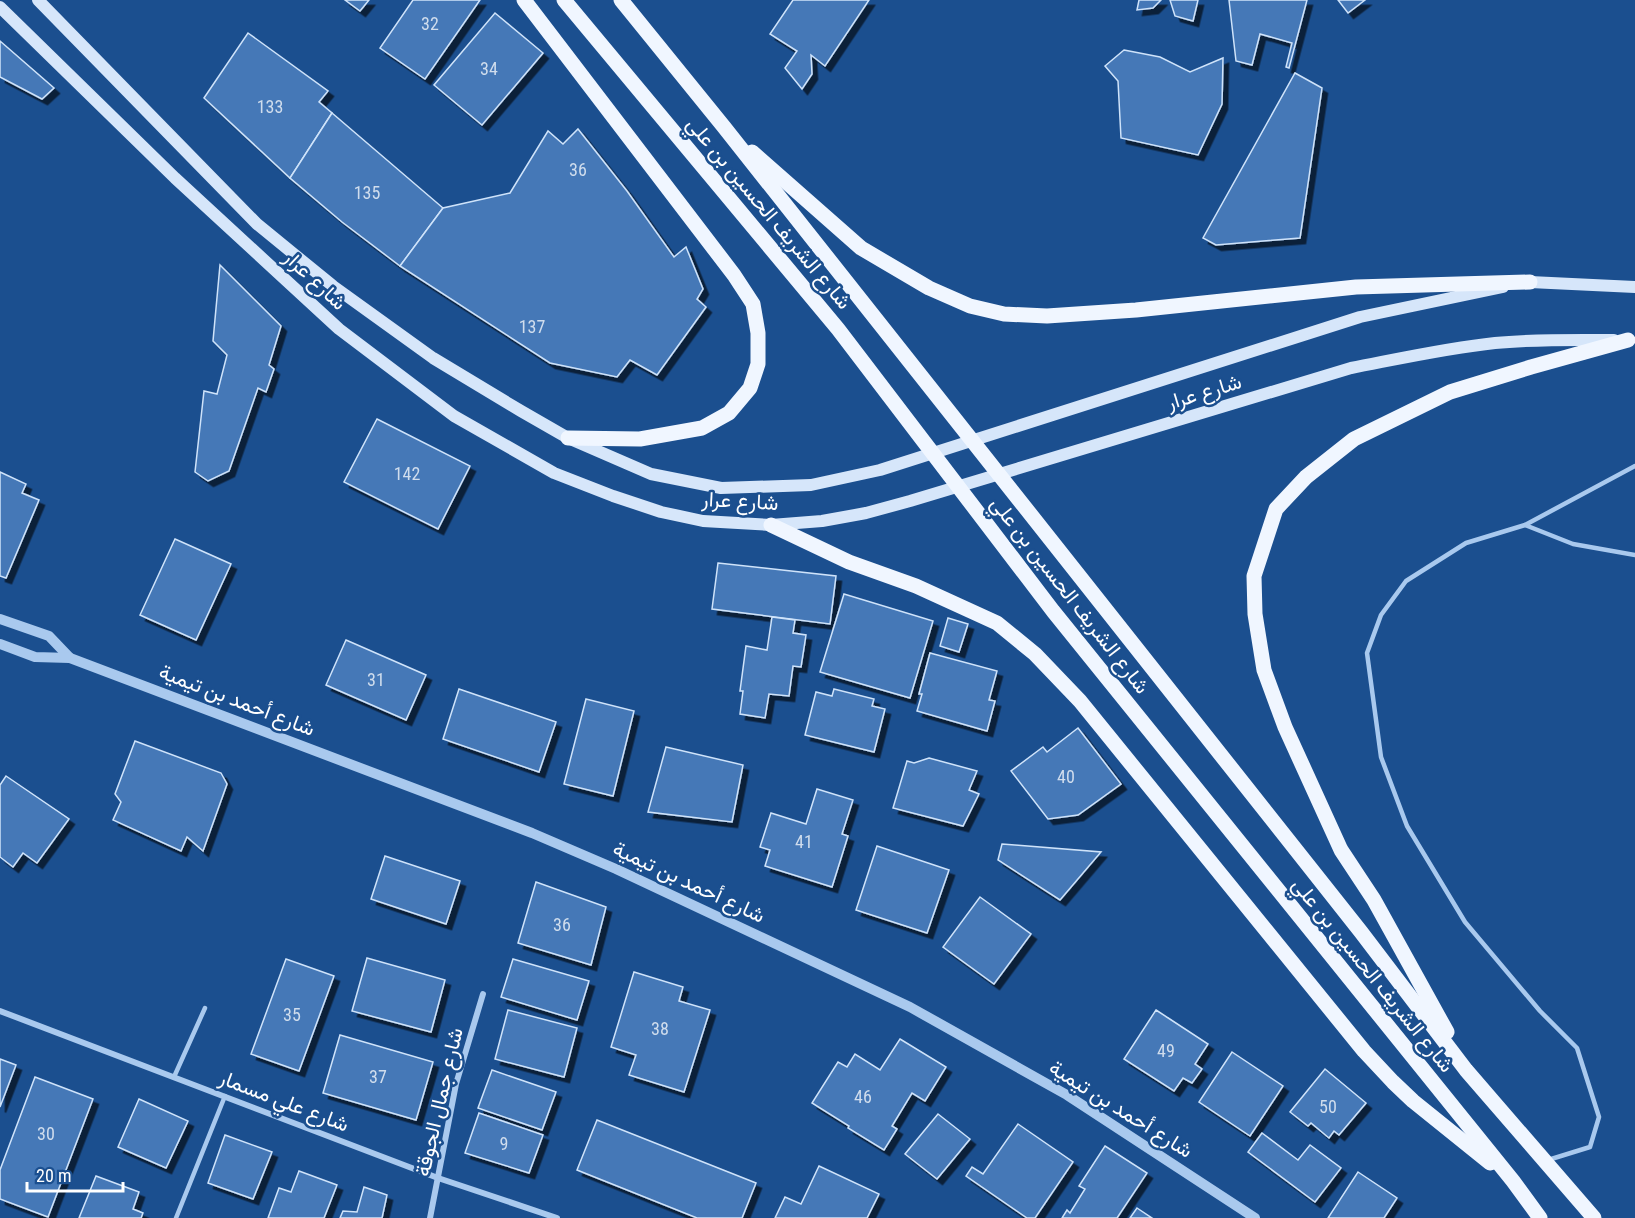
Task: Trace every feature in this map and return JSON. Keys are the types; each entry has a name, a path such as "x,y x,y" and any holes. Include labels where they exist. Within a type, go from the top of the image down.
{"main road":[{"name":"شارع عرار","path":"38,0 257,224 333,286 433,358 568,438 651,474 721,488 811,485 880,470 1360,317 1530,282 1635,287"},
{"path":"524,0 734,275 753,304 758,333 758,364 750,388 729,413 702,428 640,439 568,438"},
{"name":"شارع الشريف الحسين بن علي","path":"564,0 838,329 1053,611 1540,1218"},
{"name":"شارع الشريف الحسين بن علي","path":"621,0 1354,923 1466,1070 1594,1218"},
{"name":"شارع عرار","path":"0,7 175,178 339,329 454,416 554,473 661,512 703,521 771,525 822,521 866,513 1351,368 1415,355 1494,343 1548,340 1632,340"},
{"path":"724,127 861,248 929,288 970,306 1004,314 1047,316 1136,310 1356,287 1530,282"},
{"path":"1466,1070 1433,1004 1374,900 1341,850 1285,728 1264,670 1255,614 1254,576 1276,510 1306,477 1354,439 1450,392 1632,340"},
{"path":"771,525 849,562 916,586 997,623 1035,654 1080,701 1378,1066 1413,1101 1513,1182"}],"street":[{"name":"شارع أحمد بن تيمية","path":"0,619 49,636 70,658"},
{"name":"شارع أحمد بن تيمية","path":"0,644 35,657 70,658 532,833 616,869 910,1007 1067,1095 1255,1218"},
{"name":"شارع جمال الجوقة","path":"430,1218 456,1084 483,993"},
{"name":"شارع علي مسمار","path":"0,1011 438,1178 544,1216 557,1218"}],"lane":[{"path":"1546,1161 1590,1147 1599,1118 1576,1048 1540,1011 1465,922 1407,826 1381,757 1367,654 1381,615 1406,581 1466,543 1525,525 1635,466"},
{"path":"1525,525 1573,544 1635,555"},
{"path":"174,1077 205,1008"},
{"path":"176,1218 225,1096"}],"building":[{"path":"345,0 369,0 360,11"},
{"path":"413,0 480,0 425,79 380,48"},
{"path":"793,0 869,0 825,66 811,55 812,74 802,89 785,68 797,51 770,34"},
{"path":"1139,0 1161,0 1153,8 1137,10"},
{"path":"1170,0 1198,0 1193,21 1175,16"},
{"path":"1229,0 1307,0 1289,68 1286,67 1292,43 1260,34 1252,65 1236,61"},
{"path":"1338,0 1365,0 1348,13"},
{"path":"495,13 543,53 482,125 434,85"},
{"path":"248,33 328,91 319,102 332,113 290,178 204,98"},
{"path":"0,41 54,88 42,99 0,77"},
{"path":"1124,50 1160,57 1190,72 1223,58 1222,104 1198,155 1121,138 1118,81 1105,66"},
{"path":"1295,73 1322,88 1300,238 1216,245 1203,238"},
{"path":"332,113 443,208 400,266 342,222 290,178"},
{"path":"578,129 627,191 674,257 686,247 703,289 697,299 706,307 657,375 630,360 617,377 550,363 400,266 443,208 510,193 548,131 563,144"},
{"path":"220,265 281,326 269,365 274,369 266,392 258,388 229,471 208,481 195,472 204,391 217,394 227,355 213,341"},
{"path":"377,419 470,466 438,529 344,482"},
{"path":"0,472 26,484 22,493 39,500 6,578 0,576"},
{"path":"175,539 231,564 196,640 140,615"},
{"path":"718,563 836,576 830,624 712,609"},
{"path":"844,594 933,621 910,698 820,672"},
{"path":"772,617 795,620 793,633 806,635 801,667 793,666 789,696 769,694 765,718 740,714 743,691 740,691 746,646 767,650"},
{"path":"948,618 968,624 959,652 940,646"},
{"path":"346,640 426,675 406,720 326,685"},
{"path":"930,653 997,671 989,700 995,701 987,731 917,711"},
{"path":"459,689 556,722 539,772 443,739"},
{"path":"834,689 874,699 872,706 885,709 874,752 805,735 816,692 832,696"},
{"path":"586,699 634,711 613,796 564,784"},
{"path":"1078,728 1121,784 1078,815 1048,819 1011,771 1043,747 1047,752"},
{"path":"135,741 221,773 227,784 203,851 187,837 181,851 113,820 121,802 115,794"},
{"path":"666,747 743,765 732,822 648,812"},
{"path":"929,758 977,771 969,790 979,794 963,826 893,808 907,761 914,763"},
{"path":"6,776 69,819 37,863 23,853 13,867 0,857 0,785"},
{"path":"817,789 853,800 842,834 848,836 832,887 765,866 770,850 760,847 771,813 806,824"},
{"path":"1002,844 1101,852 1060,900 998,860"},
{"path":"877,846 949,870 927,933 856,910"},
{"path":"385,856 460,881 446,924 371,899"},
{"path":"536,882 606,907 591,965 518,943"},
{"path":"980,897 1031,934 994,984 943,947"},
{"path":"367,958 445,980 431,1032 352,1011"},
{"path":"286,959 334,976 299,1071 251,1054"},
{"path":"513,959 589,981 577,1020 501,997"},
{"path":"634,972 683,987 679,1001 710,1010 684,1092 629,1075 636,1055 611,1047"},
{"path":"508,1010 577,1028 564,1077 495,1059"},
{"path":"1156,1010 1208,1044 1195,1064 1202,1069 1192,1083 1183,1078 1174,1091 1124,1059"},
{"path":"340,1035 433,1062 416,1120 323,1093"},
{"path":"900,1039 946,1067 925,1101 912,1093 892,1126 897,1129 884,1150 812,1103 838,1062 847,1067 855,1054 880,1070"},
{"path":"1232,1052 1283,1086 1250,1136 1199,1102"},
{"path":"0,1059 16,1065 0,1107"},
{"path":"1325,1069 1366,1103 1339,1135 1334,1131 1329,1138 1311,1123 1308,1126 1290,1112"},
{"path":"492,1070 556,1092 542,1130 478,1108"},
{"path":"35,1077 93,1099 48,1217 0,1199 0,1170"},
{"path":"139,1099 188,1121 166,1168 118,1147"},
{"path":"479,1113 543,1135 529,1173 465,1153"},
{"path":"938,1114 970,1139 937,1179 905,1154"},
{"path":"597,1120 756,1183 742,1218 697,1218 577,1170"},
{"path":"1018,1124 1073,1162 1035,1218 1027,1218 966,1176 972,1167 983,1174"},
{"path":"1262,1133 1298,1160 1310,1145 1341,1168 1315,1202 1248,1152"},
{"path":"225,1135 272,1152 253,1199 208,1183"},
{"path":"1105,1146 1147,1173 1117,1218 1062,1218 1067,1210 1070,1213 1085,1189 1079,1186"},
{"path":"819,1166 879,1194 867,1218 775,1218 785,1197 801,1204"},
{"path":"299,1171 337,1185 324,1218 268,1218 279,1188 291,1192"},
{"path":"1358,1172 1397,1198 1384,1218 1328,1218"},
{"path":"96,1176 139,1192 133,1209 143,1213 141,1218 79,1218"},
{"path":"364,1187 387,1195 382,1218 340,1218 343,1211 357,1212"},
{"path":"1137,1208 1152,1218 1130,1218"}]}
